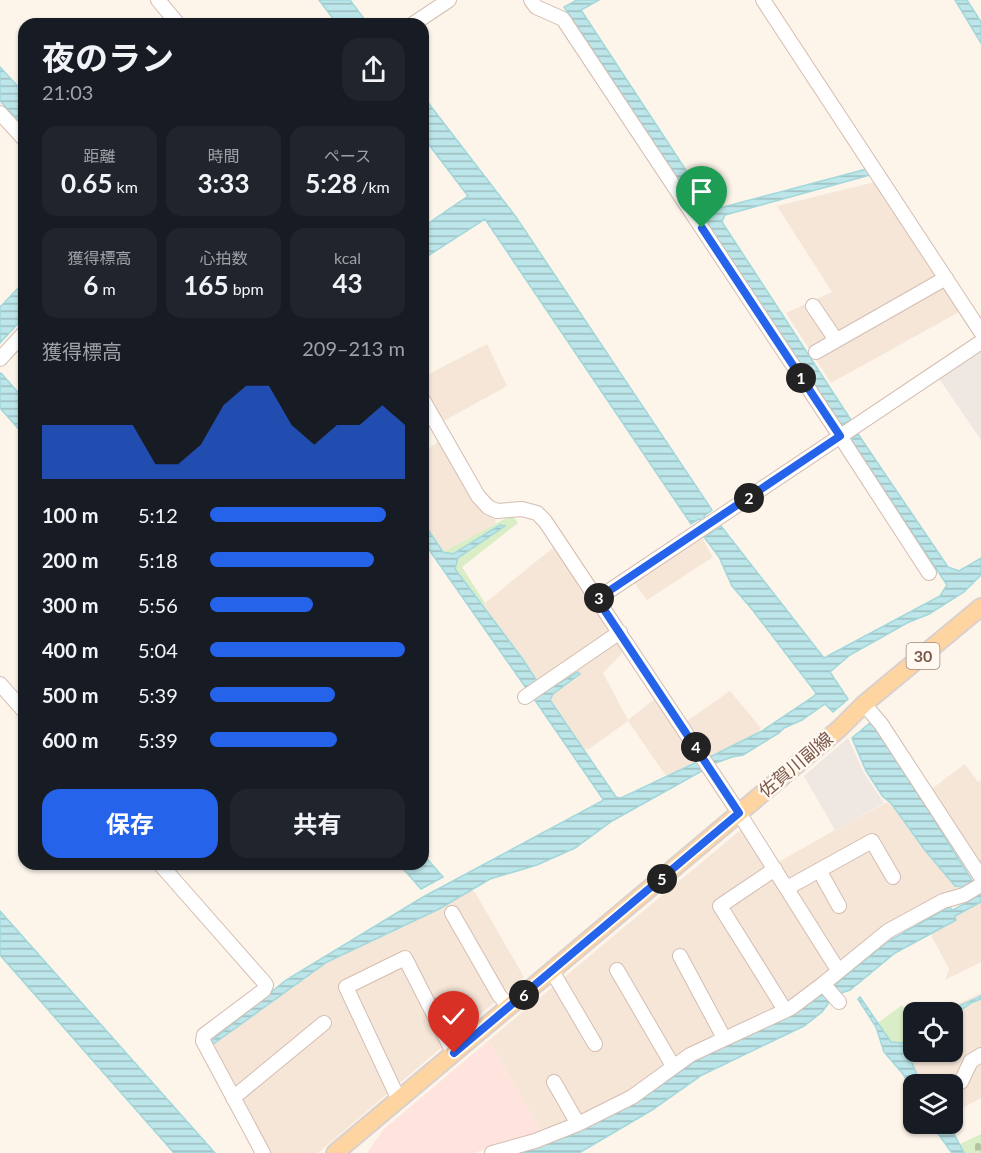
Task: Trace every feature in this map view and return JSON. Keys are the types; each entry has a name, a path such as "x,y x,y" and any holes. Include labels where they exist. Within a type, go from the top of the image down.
{"main road":[{"name":"佐賀川副線","path":"335,1153 981,607"}],"street":[{"path":"158,0 173,18"},
{"path":"422,18 450,0"},
{"path":"531,0 536,7 563,19 929,573"},
{"path":"763,0 945,278 976,314 981,332"},
{"path":"0,113 18,132"},
{"path":"816,352 945,278"},
{"path":"813,306 836,340"},
{"path":"0,359 18,340"},
{"path":"597,599 981,342"},
{"path":"429,410 478,496 488,507 497,511 522,509 537,513 545,521 739,813 838,970"},
{"path":"528,695 620,632"},
{"path":"0,684 18,704"},
{"path":"864,704 881,724 981,877"},
{"path":"787,888 872,841 893,877"},
{"path":"774,869 720,906 785,1011"},
{"path":"165,870 266,986 264,990 204,1035 203,1041 262,1153"},
{"path":"819,870 839,906"},
{"path":"492,1153 535,1141 578,1124 632,1098 690,1055 785,1011 825,986 838,970 888,931 943,901 964,895 981,885"},
{"path":"452,914 509,1007"},
{"path":"680,956 724,1038"},
{"path":"399,1100 346,987 405,958 454,1053"},
{"path":"617,970 673,1066"},
{"path":"552,971 595,1044"},
{"path":"825,986 839,1002"},
{"path":"233,1098 324,1023"},
{"path":"963,1077 970,1061 981,1055"},
{"path":"554,1082 578,1124"}],"shaded area":[{"path":"879,181 961,311 831,383 786,313 832,292 777,206"},
{"path":"487,344 507,386 442,422 484,493 498,504 495,524 443,552 429,531 429,448 439,441 429,424 429,374"},
{"path":"981,347 981,440 938,377"},
{"path":"696,527 713,557 647,600 633,581 606,600 634,643 603,673 628,720 656,698 668,693 687,721 730,691 761,728 755,737 672,780 664,773 628,721 589,749 579,750 480,607 554,547 566,541 600,589"},
{"path":"848,738 864,773 884,803 835,830 804,776"},
{"path":"965,764 978,782 981,780 981,870 930,790"},
{"path":"895,798 961,891 944,894 783,1009 627,1097 542,1133 489,1040 750,822 777,863"},
{"path":"467,886 476,894 524,977 318,1153 266,1153 211,1047 336,953"},
{"path":"981,899 981,962 945,980 949,969 930,929"},
{"path":"981,993 981,1098 963,1108 963,1074 908,1074 896,1055 903,1046 903,1062 963,1062 962,1002"},
{"path":"489,1040 542,1133 473,1153 367,1153 383,1130"}],"green space":[{"path":"512,515 518,523 462,567 485,603 483,605 455,569 457,558 504,526 500,525 453,554 443,552"},
{"path":"902,1005 903,1042 891,1042 878,1023"},
{"path":"981,1134 981,1153 964,1153 960,1144"}],"water":[{"path":"319,0 350,0 364,18 332,18"},
{"path":"577,0 599,0 581,10 712,210 867,169 870,175 725,215 722,222 851,420 841,425 564,7"},
{"path":"955,0 967,0 981,22 981,43"},
{"path":"0,67 18,86 18,120 0,101"},
{"path":"429,104 516,217 712,510 704,516 702,521 699,519 691,524 485,219 429,255 429,223 468,196 429,145"},
{"path":"18,288 18,324 0,343 0,307"},
{"path":"1,373 18,392 18,428 0,408"},
{"path":"858,434 948,567 959,571 981,558 981,575 964,592 929,614 907,623 850,655 830,672 848,699 833,712 825,704 743,755 713,764 708,758 762,731 816,693 732,586 719,557 704,537 721,526 824,658 940,596 947,585 851,440"},
{"path":"500,525 505,526 458,558 455,569 522,658 544,692 578,672 580,674 553,694 550,700 616,797 621,798 697,762 702,771 612,821 575,848 537,865 490,879 439,909 327,962 212,1045 210,1042 286,980 423,897 602,801 603,799 534,699 537,697 526,688 429,550 429,531 443,552 453,554"},
{"path":"871,722 973,882 962,887 955,886 924,849 891,803 883,797 866,771 852,738"},
{"path":"429,861 443,877 421,889 404,870 429,870"},
{"path":"981,894 981,902 955,916 956,920 895,953 850,990 838,994 822,1012 804,1026 702,1075 652,1110 579,1153 512,1153 569,1136 637,1102 704,1055 815,997 825,995 887,942 949,907 953,910"},
{"path":"0,911 215,1153 174,1153 0,955"},
{"path":"981,996 981,999 963,1009 963,1004"},
{"path":"860,997 891,1042 903,1042 903,1062 912,1062 917,1074 903,1074 884,1052 876,1027 858,999"},
{"path":"938,1134 954,1134 964,1153 952,1153"}],"route":[{"path":"454,1053 739,813 597,599 840,436 702,228"}]}
